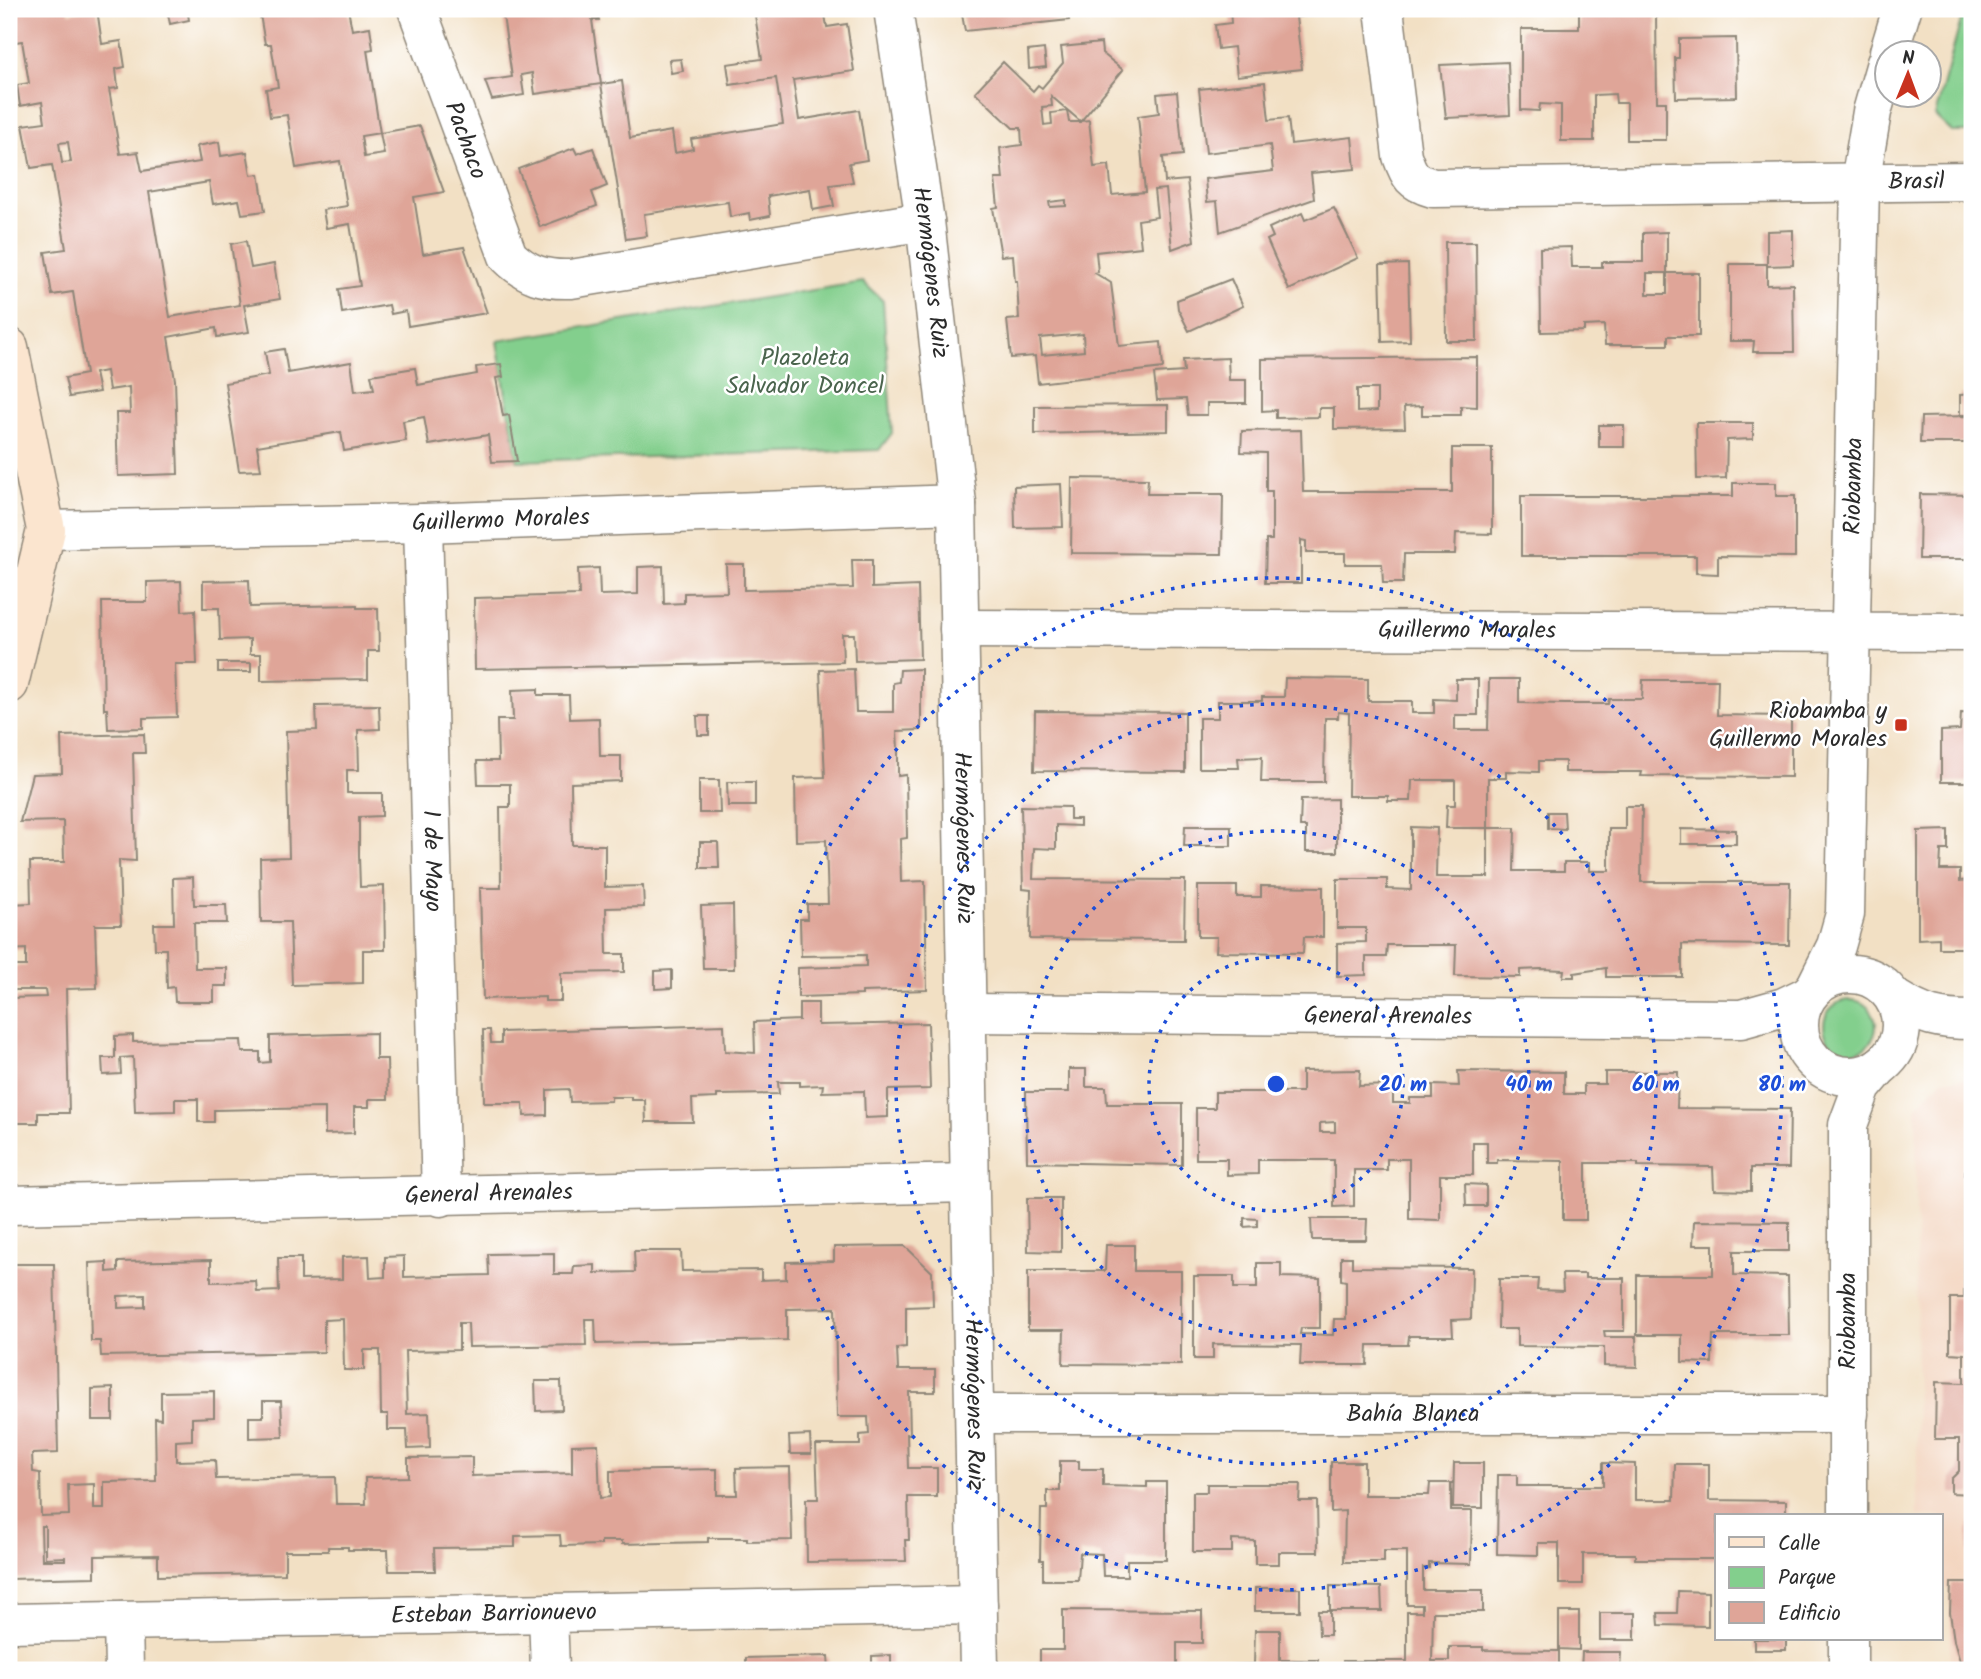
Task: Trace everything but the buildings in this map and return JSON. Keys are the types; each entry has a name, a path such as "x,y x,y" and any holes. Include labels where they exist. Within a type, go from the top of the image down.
{"street":[{"name":"Pachaco","path":"417,9 508,256 520,268 552,279 572,279 925,221"},
{"name":"Hermógenes Ruiz","path":"893,9 925,221 957,504 979,1670"},
{"name":"Brasil","path":"1384,9 1402,156 1408,174 1419,184 1433,188 1972,181"},
{"path":"1893,38 1902,9"},
{"name":"Riobamba","path":"1812,991 1836,946 1845,914 1860,183 1873,108"},
{"path":"9,356 46,530 9,684"},
{"name":"Guillermo Morales","path":"46,530 423,523 957,504"},
{"name":"1 de Mayo","path":"423,523 441,1197"},
{"name":"Guillermo Morales","path":"959,629 1972,632"},
{"name":"Riobamba","path":"1845,914 1854,941 1887,990"},
{"path":"1887,990 1899,1011 1900,1037 1891,1056 1879,1067 1864,1074 1847,1076 1830,1072 1816,1063 1805,1051 1799,1035 1801,1008 1812,991 1830,977 1847,973 1864,976 1887,990 1907,1007 1940,1020 1972,1020"},
{"name":"General Arenales","path":"966,1013 1741,1018 1784,1007 1812,991"},
{"name":"Riobamba","path":"1816,1063 1829,1081 1848,1125"},
{"name":"Riobamba","path":"1848,1514 1848,1125 1862,1087 1879,1067"},
{"name":"General Arenales","path":"9,1205 969,1183"},
{"name":"Bahía Blanca","path":"975,1415 1849,1413"},
{"name":"Esteban Barrionuevo","path":"9,1623 978,1605"},
{"path":"548,1613 550,1670"},
{"path":"123,1621 124,1670"},
{"path":"1848,1640 1848,1670"}],"shaded area":[{"path":"1943,1079 1972,1079 1972,1670 1950,1670 1951,1593 1942,1585 1942,1514 1917,1514 1916,1107"}],"green space":[{"path":"1964,9 1972,9 1972,132 1952,132 1935,116 1937,108 1942,108 1942,90"},
{"name":"Plazoleta Salvador Doncel","path":"863,282 883,301 892,433 879,450 517,461 497,341"},
{"path":"1850,1000 1860,1002 1868,1008 1874,1016 1874,1036 1868,1044 1860,1050 1850,1052 1840,1050 1832,1044 1826,1036 1824,1026 1826,1016 1832,1008 1840,1002"}],"place":[{"name":"Riobamba y Guillermo Morales","path":"1901,725"}]}
